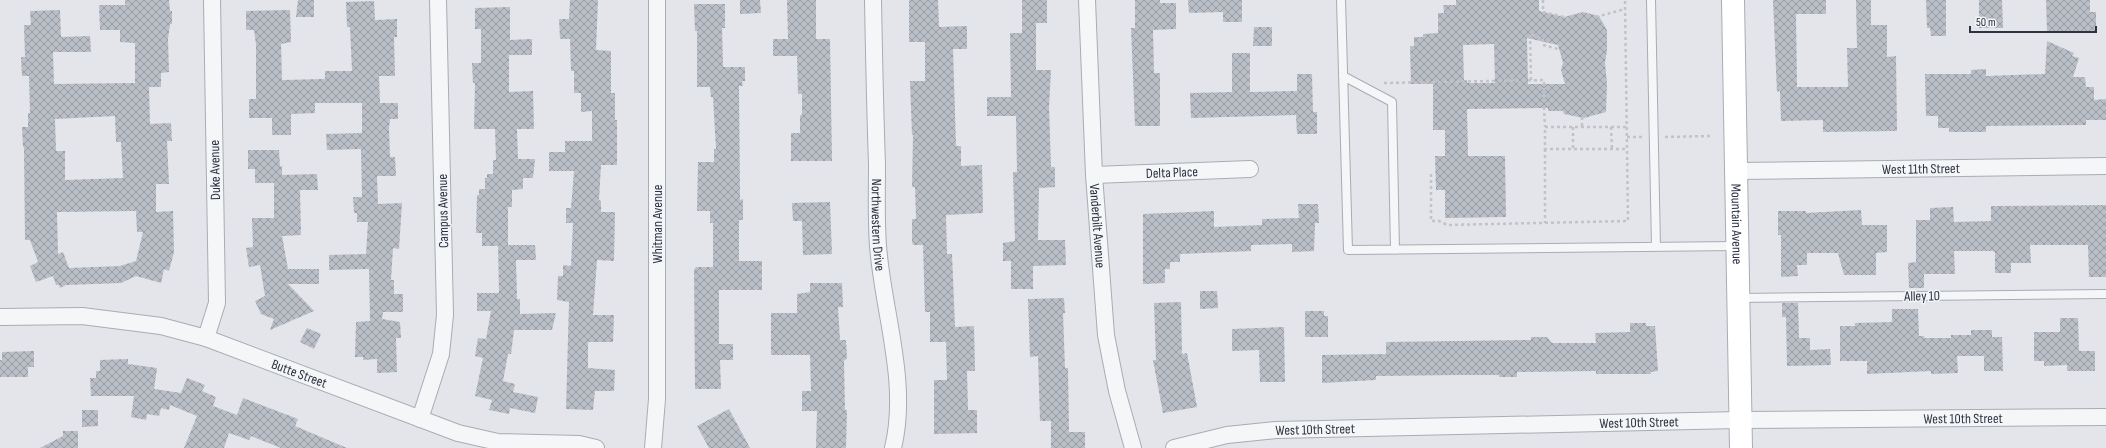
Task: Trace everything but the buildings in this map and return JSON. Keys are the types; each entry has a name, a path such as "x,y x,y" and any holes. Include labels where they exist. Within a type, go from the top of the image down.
{"main road":[{"name":"Mountain Avenue","path":"1733,0 1740,448"}],"street":[{"name":"Duke Avenue","path":"206,338 217,303 212,0"},
{"name":"Campus Avenue","path":"420,419 441,354 444,334 438,0"},
{"name":"Whitman Avenue","path":"653,448 657,399 657,0"},
{"name":"Northwestern Drive","path":"873,0 878,246 884,299 897,371 897,405 893,448"},
{"name":"Vanderbilt Avenue","path":"1087,0 1094,175 1106,335 1117,391 1133,448"},
{"name":"West 11th Street","path":"1736,171 2106,166"},
{"name":"Delta Place","path":"1094,175 1250,169"},
{"name":"Butte Street","path":"0,317 82,316 161,326 206,338 458,433 498,442 578,444 596,448"},
{"name":"West 10th Street","path":"1174,448 1227,434 1276,430 1739,420 2106,417"}],"lane":[{"path":"1341,0 1348,250 1737,246"},
{"path":"1651,0 1656,247"},
{"path":"1343,76 1392,102 1395,250"},
{"name":"Alley 10","path":"1738,298 2106,294"}],"path":[{"path":"1543,0 1543,12 1568,18"},
{"path":"1431,174 1431,221 1440,220 1448,225 1628,221 1625,0"},
{"path":"1596,17 1625,9"},
{"path":"1531,80 1530,34 1543,39 1543,45 1558,49"},
{"path":"1381,83 1544,80 1544,100"},
{"path":"1544,107 1546,223"},
{"path":"1582,117 1582,127"},
{"path":"1545,127 1626,126"},
{"path":"1573,127 1573,149"},
{"path":"1611,127 1612,149"},
{"path":"1627,137 1711,136"},
{"path":"1545,149 1627,149"}]}
